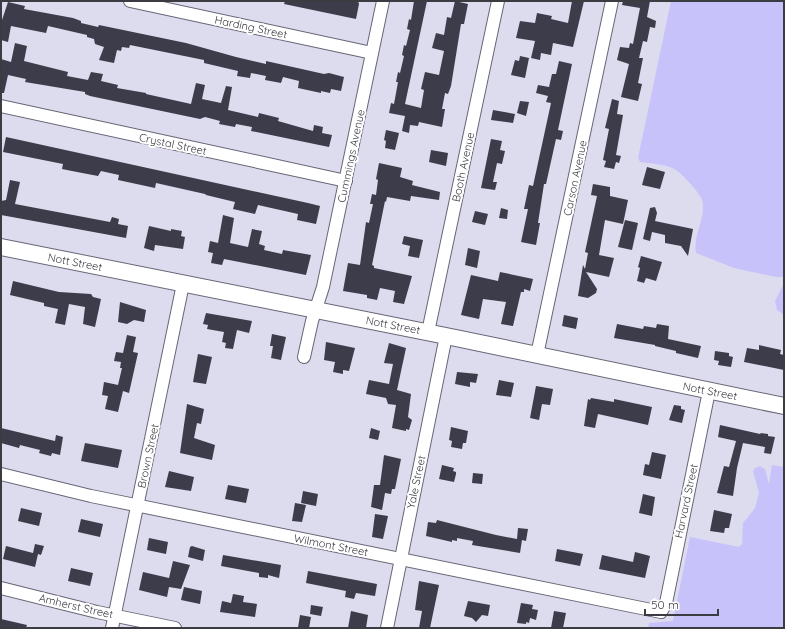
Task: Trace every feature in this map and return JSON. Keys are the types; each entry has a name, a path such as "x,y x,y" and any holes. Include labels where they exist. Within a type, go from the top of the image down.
{"street":[{"name":"Harding Street","path":"130,1 372,54"},
{"name":"Cummings Avenue","path":"304,357 311,324 323,287 383,1"},
{"name":"Booth Avenue","path":"428,332 498,1"},
{"name":"Carson Avenue","path":"537,355 612,1"},
{"name":"Crystal Street","path":"1,106 346,181"},
{"name":"Nott Street","path":"1,247 428,332 784,406"},
{"name":"Brown Street","path":"112,628 183,284"},
{"name":"Yale Street","path":"386,628 446,336"},
{"name":"Harvard Street","path":"663,612 709,391"},
{"name":"Wilmont Street","path":"1,474 137,506 663,612"},
{"name":"Amherst Street","path":"1,588 115,616 175,628"}],"shaded area":[{"path":"671,1 784,1 784,277 776,277 734,268 696,253 695,247 703,213 703,202 696,190 676,170 659,164 640,162 638,158"},
{"path":"784,283 784,315 777,310 775,301"},
{"path":"772,465 784,467 784,628 648,628 649,623 673,621 690,537 739,547 742,544 743,523 755,508 759,493 753,471 755,468 760,466 765,469 769,484"}],"building":[{"path":"285,1 358,1 359,4 356,19 284,4"},
{"path":"414,1 427,1 405,104 421,108 424,90 421,89 425,72 439,75 444,51 432,48 436,33 444,35 447,17 451,18 455,1 468,4 464,24 461,24 451,86 448,94 445,93 442,109 445,109 442,127 419,122 418,126 410,125 409,133 402,131 405,116 389,113 391,103 394,104 398,82 396,82 404,56 402,55 404,45 406,46 410,30 407,29 409,19 411,20"},
{"path":"572,1 584,1 573,47 553,43 551,55 541,53 540,60 531,58 535,41 516,38 520,21 535,23 537,13 552,16 551,19 568,23"},
{"path":"623,1 650,1 647,17 656,21 655,28 650,27 647,42 643,41 639,58 643,58 638,83 642,84 638,101 621,97 629,64 617,60 620,47 629,48 630,43 633,44 640,8 622,5"},
{"path":"8,2 25,6 24,9 73,18 81,21 81,23 98,27 99,25 186,43 266,64 266,61 344,77 341,91 331,89 330,93 321,91 321,93 298,88 299,81 283,77 281,83 265,80 266,76 251,73 250,78 237,76 238,71 204,63 204,60 130,45 129,48 122,47 121,51 117,50 114,63 99,60 104,47 95,44 94,39 87,37 87,35 48,26 46,33 11,26 8,42 1,40 1,23"},
{"path":"15,43 27,46 24,61 68,72 67,76 88,80 91,72 103,74 101,81 118,85 117,88 146,93 191,104 196,83 205,85 202,99 221,103 226,86 232,87 228,110 258,117 259,113 279,118 278,121 313,131 314,125 323,127 322,133 332,135 329,147 251,131 252,127 236,124 235,127 219,124 220,121 205,117 200,119 90,96 85,94 85,92 25,82 26,79 8,75 4,93 1,93 1,59 11,62"},
{"path":"520,56 529,58 525,78 511,75 515,60 519,61"},
{"path":"559,61 572,64 558,130 563,131 561,140 556,139 546,184 544,184 536,245 521,242 528,209 524,209 529,185 533,186 551,103 546,102 548,96 536,93 538,85 549,87 552,74 556,74"},
{"path":"612,99 619,101 617,114 623,115 616,155 621,156 619,163 616,162 614,169 604,167 606,161 603,160 609,129 605,128"},
{"path":"520,101 529,102 526,116 517,113"},
{"path":"493,110 515,114 513,123 491,120"},
{"path":"386,130 399,133 395,150 385,148 386,141 384,140"},
{"path":"6,137 320,206 316,224 297,220 298,214 258,205 255,214 233,209 235,202 156,183 155,188 118,180 119,175 101,171 98,176 62,169 63,164 3,152"},
{"path":"491,139 502,141 500,150 505,151 502,164 497,163 493,182 497,182 495,190 481,188"},
{"path":"431,150 448,153 446,166 429,162"},
{"path":"379,163 402,168 400,177 413,181 412,185 440,192 439,200 411,196 410,201 387,197 386,202 385,201 372,265 374,268 412,276 404,304 393,302 395,291 380,288 377,300 367,298 367,295 343,291 348,263 360,265 366,222 369,223 373,204 370,204 372,194 376,195 378,180 376,179"},
{"path":"647,167 665,172 660,189 642,185"},
{"path":"10,180 20,182 15,204 110,222 112,217 119,219 118,224 128,226 126,238 1,215 1,201 6,200"},
{"path":"593,184 610,187 610,196 628,200 623,224 605,220 599,255 614,258 609,277 586,272 597,289 596,293 588,298 578,296 583,265 585,269 588,253 585,252 597,196 591,195"},
{"path":"655,207 657,213 655,221 693,229 688,256 681,246 665,243 665,235 652,232 650,241 643,239 650,208"},
{"path":"501,208 508,210 507,219 499,218"},
{"path":"475,211 488,214 485,225 472,222"},
{"path":"223,215 234,218 230,243 248,247 252,229 262,231 259,244 265,246 264,250 282,254 283,250 311,255 306,275 224,259 222,265 211,263 213,253 208,252 210,241 218,243"},
{"path":"625,220 638,223 632,250 618,247"},
{"path":"149,226 171,231 171,229 182,231 181,236 185,237 183,249 155,245 154,251 144,248"},
{"path":"404,236 423,240 419,258 408,256 410,246 402,244"},
{"path":"468,248 480,251 477,268 465,265"},
{"path":"641,256 662,262 656,281 646,278 644,283 637,281 640,268 638,267"},
{"path":"500,272 533,279 530,291 524,289 524,292 521,292 513,326 501,324 506,302 483,299 479,319 461,315 471,275 498,281"},
{"path":"13,281 59,292 91,294 93,297 101,299 95,327 83,324 85,307 69,304 65,325 55,323 58,309 44,306 44,303 10,295"},
{"path":"120,302 146,310 144,322 134,320 127,324 118,322"},
{"path":"206,313 252,321 249,333 237,330 233,349 225,348 226,343 222,342 224,332 207,329 208,325 203,324"},
{"path":"564,315 578,318 576,329 562,326"},
{"path":"617,324 643,329 644,326 656,328 657,324 669,326 668,339 701,346 698,358 676,353 676,351 655,345 614,338"},
{"path":"272,334 286,337 281,360 271,358 273,346 270,346"},
{"path":"127,335 136,337 133,352 138,353 129,393 123,391 118,412 105,409 108,396 102,395 104,382 118,385 122,368 120,368 121,362 114,361 116,352 123,353"},
{"path":"326,342 355,348 349,371 343,370 343,374 333,372 335,362 324,360"},
{"path":"389,343 406,348 397,390 411,394 408,417 412,420 409,430 406,429 406,431 392,428 396,405 388,404 386,398 366,394 369,380 389,384 393,364 384,363"},
{"path":"759,345 781,350 780,354 784,355 784,370 744,362 747,348 759,350"},
{"path":"715,351 729,353 729,356 733,357 731,367 718,365 719,361 714,360"},
{"path":"198,354 212,357 206,384 193,382"},
{"path":"457,372 478,374 476,383 470,382 470,387 455,384"},
{"path":"499,380 514,383 511,397 496,395"},
{"path":"536,386 553,389 550,405 542,404 539,420 530,418"},
{"path":"591,398 614,402 614,399 652,407 648,425 598,414 595,428 584,426 588,399 590,400"},
{"path":"187,404 204,409 201,424 197,423 194,438 215,445 212,460 180,453"},
{"path":"674,405 681,406 681,409 685,410 682,423 669,420"},
{"path":"720,425 760,434 768,434 768,436 775,437 771,454 764,453 765,447 743,443 737,468 733,496 717,493 724,466 729,467 736,441 718,437"},
{"path":"451,427 468,431 466,443 463,443 462,449 451,447 452,441 449,440"},
{"path":"1,428 55,441 56,435 63,437 60,455 52,453 51,456 39,453 40,450 20,445 19,448 1,443"},
{"path":"371,428 380,431 378,440 369,438"},
{"path":"85,443 122,450 118,468 81,461"},
{"path":"652,452 666,455 661,479 643,475 645,464 649,465"},
{"path":"384,455 401,459 395,489 392,489 391,494 385,493 382,510 371,507 374,485 380,485"},
{"path":"442,465 454,468 453,471 456,472 456,474 454,482 439,479"},
{"path":"169,471 194,477 191,491 165,487"},
{"path":"473,473 483,474 482,484 472,483"},
{"path":"228,485 249,489 246,503 225,499"},
{"path":"303,491 318,494 316,506 301,503"},
{"path":"643,494 655,497 652,516 639,513"},
{"path":"295,503 306,505 302,522 292,521"},
{"path":"21,508 42,513 39,526 18,521"},
{"path":"714,510 732,514 729,528 725,528 724,533 710,531"},
{"path":"375,514 388,516 383,539 372,537"},
{"path":"81,519 103,524 100,537 78,532"},
{"path":"437,520 517,539 518,528 528,529 526,541 522,540 520,553 472,545 473,541 457,538 457,541 452,540 452,542 426,536 428,522 436,523"},
{"path":"149,538 168,542 166,554 147,550"},
{"path":"35,544 44,546 41,555 38,554 35,567 3,559 6,546 33,553"},
{"path":"192,546 205,550 203,561 188,557 190,547"},
{"path":"557,549 583,554 580,566 555,561"},
{"path":"635,552 650,556 645,578 599,569 602,555 633,562"},
{"path":"223,555 281,565 279,578 268,575 268,578 259,577 259,573 221,566"},
{"path":"173,561 190,565 181,589 169,587 167,597 139,590 143,572 169,578"},
{"path":"71,568 93,573 90,586 68,581"},
{"path":"308,571 377,584 375,596 356,593 354,599 345,597 346,591 306,583"},
{"path":"419,581 439,585 430,628 419,628 422,611 415,610"},
{"path":"184,587 202,591 200,604 181,600"},
{"path":"233,594 244,596 243,602 257,604 255,617 220,612 222,601 231,603"},
{"path":"468,601 490,605 488,616 482,615 476,622 472,618 464,616"},
{"path":"521,603 533,605 532,609 538,610 536,620 530,618 529,623 517,623"},
{"path":"311,605 323,607 321,616 310,614"},
{"path":"351,611 368,615 366,628 348,628"},
{"path":"554,611 566,613 563,628 551,628"},
{"path":"300,615 311,617 309,628 298,628"},
{"path":"1,619 27,625 26,628 1,628"}]}
